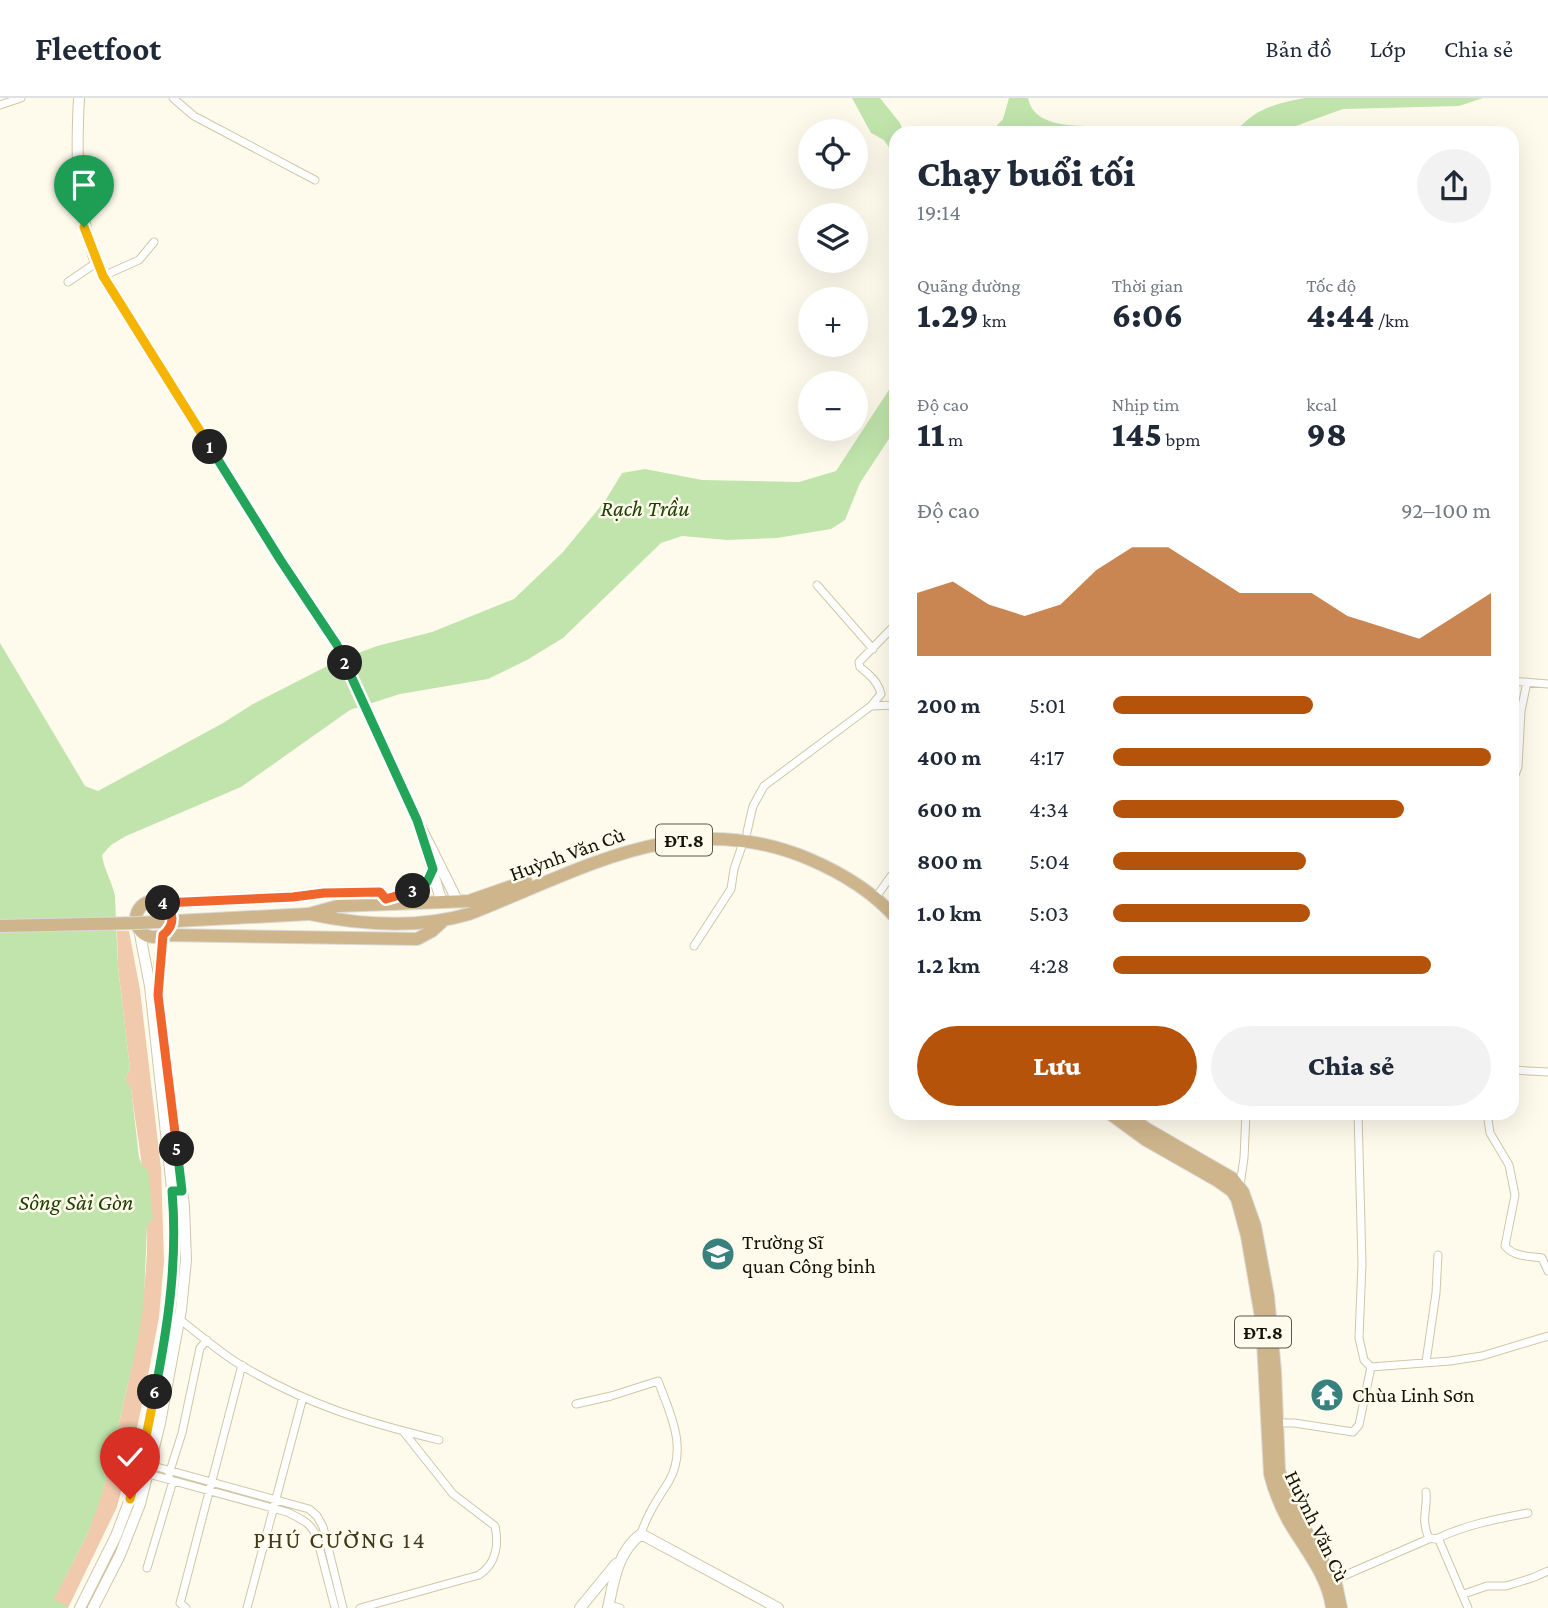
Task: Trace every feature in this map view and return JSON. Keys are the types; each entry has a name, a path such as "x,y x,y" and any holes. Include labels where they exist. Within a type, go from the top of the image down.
{"main road":[{"path":"386,899 380,892 163,903 151,901 141,906 136,917 139,929 148,936 176,933 417,939 432,931 443,920 442,903 479,899 644,838 694,831 733,830 745,836 798,847 840,867 889,904"},
{"name":"Huỳnh Văn Cù","path":"309,914 359,922 424,923 443,920 463,916 621,853 697,838 745,836"},
{"path":"878,895 889,909"},
{"name":"ĐT.8","path":"309,914 336,899 386,899 400,903"},
{"path":"176,933 183,930 183,909 195,901"},
{"path":"458,902 463,916"},
{"path":"163,903 172,917 176,933"},
{"name":"ĐT.8","path":"0,926 138,923 309,914 331,906 442,903"},
{"name":"ĐT.8","path":"309,914 365,930 432,931"},
{"path":"1119,1120 1146,1140 1219,1181 1232,1191 1237,1199"},
{"path":"1136,1120 1240,1185 1255,1226 1269,1296 1279,1470 1283,1485 1334,1580 1342,1608"},
{"path":"1237,1199 1240,1185"},
{"name":"Huỳnh Văn Cù","path":"1237,1199 1247,1236 1262,1323 1270,1474 1288,1520 1326,1584 1332,1608"}],"street":[{"path":"0,105 21,98"},
{"path":"79,98 79,193 84,227 96,263 281,561 337,645 417,820 458,902"},
{"path":"173,98 194,116 315,180"},
{"path":"103,276 139,260 154,242"},
{"path":"68,282 96,263"},
{"path":"817,585 873,649"},
{"path":"694,946 731,889 734,869 753,806 764,786 871,706 881,694 872,676 860,667 859,662 889,632"},
{"path":"1519,681 1548,684"},
{"path":"1519,748 1521,711 1527,682"},
{"path":"871,706 889,705"},
{"path":"417,820 442,903"},
{"path":"386,899 421,886 427,882 433,869"},
{"path":"878,895 889,879"},
{"path":"80,1608 116,1536 144,1468 179,1319 186,1260 150,986 139,929"},
{"path":"93,1608 111,1576 134,1523 170,1308 177,1191 157,982 176,933"},
{"path":"1519,1070 1548,1072"},
{"path":"1240,1185 1246,1120"},
{"path":"1359,1120 1362,1263 1359,1338 1367,1365 1371,1367 1482,1356 1548,1336"},
{"path":"1488,1120 1490,1133 1509,1165 1515,1195 1505,1246 1509,1252 1542,1258 1548,1271"},
{"path":"1426,1362 1436,1293 1438,1255"},
{"path":"179,1319 243,1365 303,1397 371,1423 439,1440"},
{"path":"173,1481 169,1476 170,1470 182,1433 201,1348 207,1340"},
{"path":"186,1608 180,1603 243,1365"},
{"path":"1276,1423 1353,1432 1359,1425 1371,1367"},
{"path":"576,1404 658,1381 674,1424 678,1450 674,1471 647,1516 641,1534 632,1541 618,1563 580,1608"},
{"path":"247,1608 303,1397"},
{"path":"360,1608 479,1575 489,1569 495,1558 495,1525 453,1494 403,1431"},
{"path":"144,1468 170,1470 309,1509 323,1527 344,1608"},
{"path":"144,1468 173,1481 275,1508 306,1521 313,1528 335,1608"},
{"path":"147,1569 173,1481"},
{"path":"1426,1492 1424,1523 1433,1539"},
{"path":"1334,1580 1455,1529 1528,1513"},
{"path":"641,1534 778,1608"},
{"path":"1433,1539 1439,1539 1468,1608"},
{"path":"612,1607 618,1563"},
{"path":"1464,1594 1487,1586 1506,1586 1548,1571"}],"shaded area":[{"path":"117,931 129,931 140,990 161,1168 164,1261 159,1317 134,1442 117,1507 68,1608 49,1608 87,1535 106,1480 102,1466 112,1454 137,1341 145,1284 145,1192 131,1089 125,1079 130,1069 118,966"}],"water":[{"path":"852,98 880,98 900,123 901,126 889,126 889,148 884,140 871,133 868,119 863,119"},
{"path":"1009,98 1028,98 1034,111 1045,119 1077,126 996,126 1003,119"},
{"path":"1305,98 1483,98 1459,106 1343,109 1296,126 1241,126 1257,113 1284,102"},
{"name":"Sông Sài Gòn","path":"889,390 889,439 860,483 845,520 831,529 777,538 727,540 682,536 661,543 563,638 527,660 488,679 400,694 350,710 241,787 126,836 111,845 102,855 115,896 118,966 130,1069 125,1079 131,1088 139,1157 148,1170 153,1219 147,1226 144,1299 138,1340 112,1454 102,1466 106,1480 87,1535 54,1599 69,1608 0,1608 0,643 85,786 98,791 253,704 337,661 377,646 432,632 514,599 563,552 605,501 622,473 645,469 702,480 799,482 836,471 856,441 868,441 868,422"}],"place":[{"name":"Trường Sĩ quan Công binh","path":"718,1254"},
{"name":"Chùa Linh Sơn","path":"1327,1395"}],"district":[{"name":"PHÚ CƯỜNG 14","path":"340,1539"}],"route":[{"path":"84,227 103,276 281,561 337,645 417,820 433,869 427,882 421,886 386,899 380,892 324,893 163,903 171,912 172,923 163,935 157,982 182,1191 172,1191 175,1225 170,1308 143,1451 130,1499"}],"water label":[{"name":"Rạch Trầu","path":"645,508"}]}
